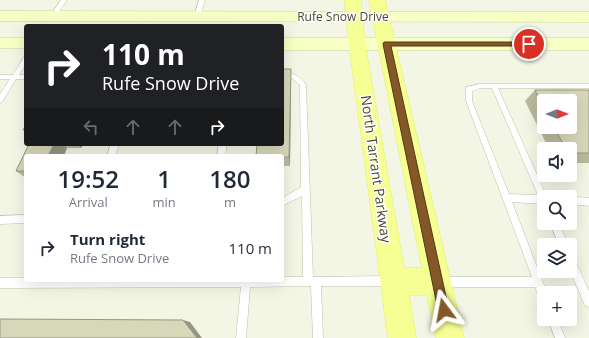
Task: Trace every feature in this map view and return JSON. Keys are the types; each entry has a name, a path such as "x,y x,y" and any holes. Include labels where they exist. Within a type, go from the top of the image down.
{"main road":[{"name":"North Tarrant Parkway","path":"352,0 357,44 402,338"},
{"path":"377,0 450,338"},
{"name":"Rufe Snow Drive","path":"0,16 50,21 197,17 589,17"},
{"path":"0,43 24,43"},
{"name":"Rufe Snow Drive","path":"284,44 589,44"},
{"path":"393,281 437,282"}],"lane":[{"path":"50,21 64,0"},
{"path":"197,17 202,0"},
{"path":"0,100 24,62"},
{"path":"284,75 293,75 300,79 302,85 306,189 312,281 318,338"},
{"path":"0,77 24,77"},
{"path":"540,286 469,100 468,89 480,86 589,86"},
{"path":"494,86 540,190"},
{"path":"284,201 306,189"},
{"path":"506,198 537,199"},
{"path":"577,201 589,202"},
{"path":"0,220 24,220"},
{"path":"577,274 589,302"},
{"path":"284,281 393,281"},
{"path":"0,283 78,282"},
{"path":"240,338 246,282"},
{"path":"437,282 538,282"},
{"path":"555,326 560,338"}],"building":[{"path":"284,69 291,69 289,157 284,157 284,154 256,154 257,146 284,146"},
{"path":"535,90 589,90 589,153 577,153 577,142 562,142 558,134 577,134 577,94 537,94"},
{"path":"28,146 53,146 49,154 24,154"},
{"path":"24,154 24,171 16,171"},
{"path":"0,319 183,320 197,338 0,338"}],"route":[{"path":"444,310 432,260 387,44 529,44"}]}
